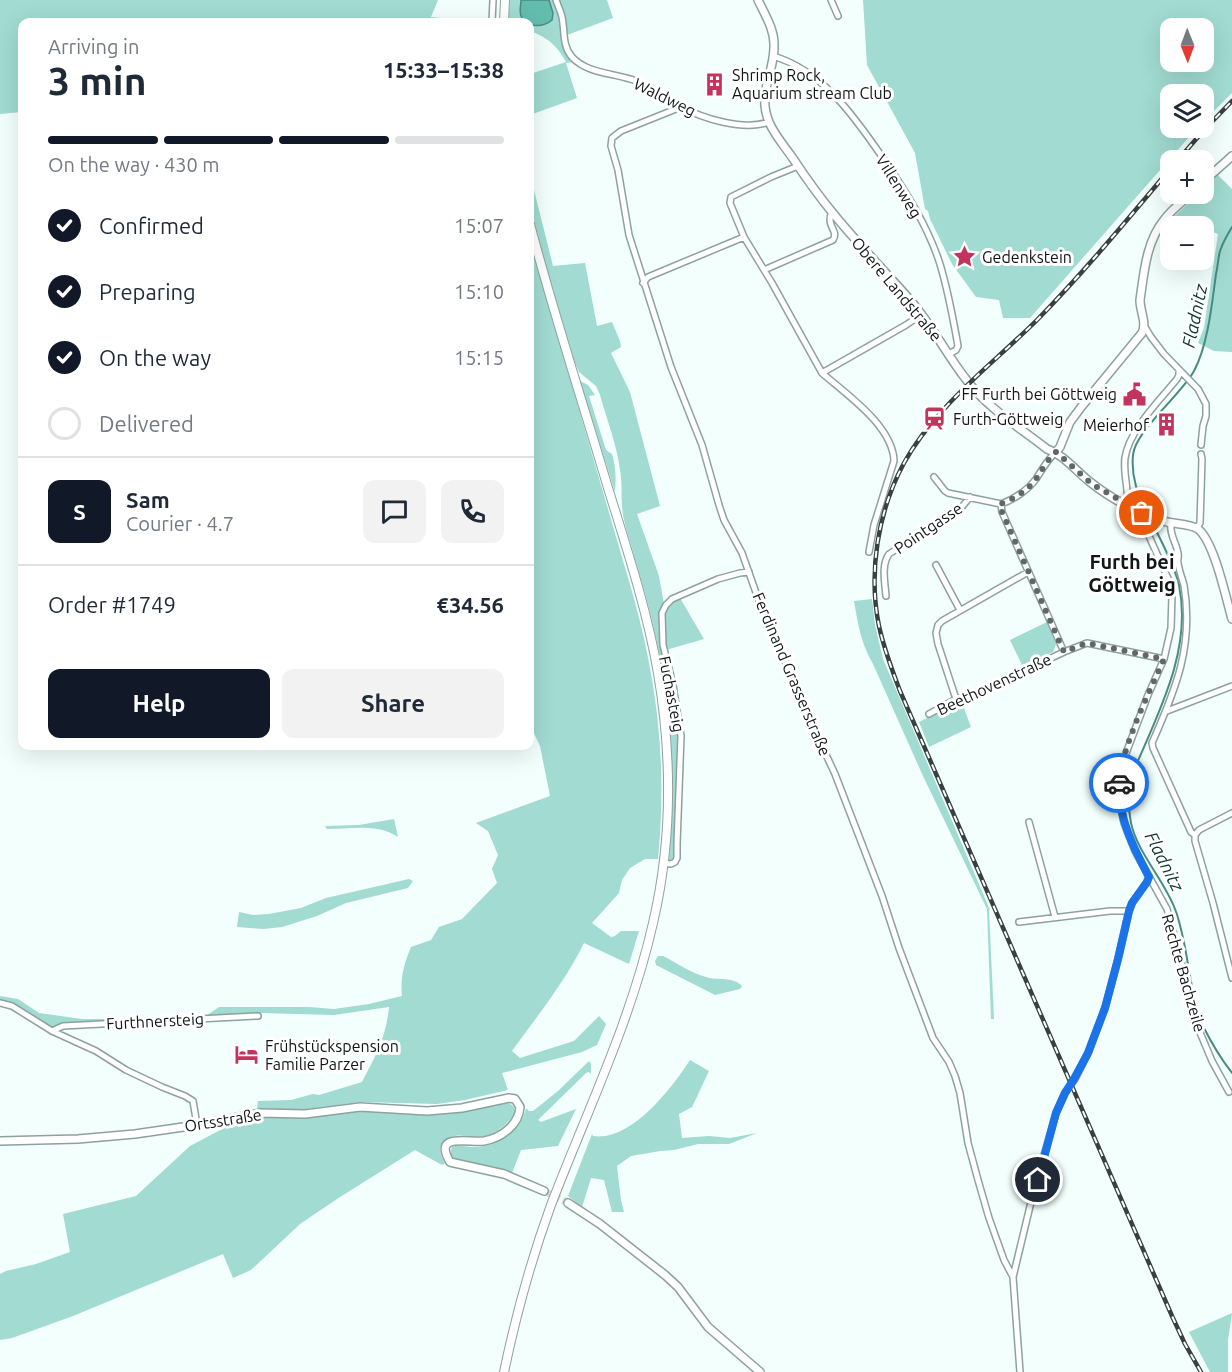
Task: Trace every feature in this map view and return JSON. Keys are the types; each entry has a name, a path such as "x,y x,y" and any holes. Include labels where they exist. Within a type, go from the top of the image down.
{"main road":[{"path":"504,18 505,0"},
{"path":"504,1372 517,1314 538,1244 637,985 654,922 663,863 667,804 667,753 655,661 639,593 534,238"}],"street":[{"path":"492,18 493,0"},
{"name":"Waldweg","path":"556,0 562,16 564,42 567,50 587,68 637,81 681,107 717,120 752,126 769,122"},
{"name":"Obere Landstraße","path":"758,0 773,35 773,56 764,96 769,122 832,212 922,314 964,377 994,408 1047,449 1056,452 1092,484 1142,513 1197,528"},
{"path":"831,0 838,16"},
{"name":"Villenweg","path":"773,56 788,60 816,78 839,101 862,128 915,205 939,260 953,317 958,346 957,350 949,354"},
{"name":"Ferdinand Grasserstraße","path":"681,107 621,131 612,138 611,146 618,170 629,235 671,367 702,445 722,512 742,553 760,604 835,774 933,1038 949,1062 955,1076 968,1143 981,1190 1004,1260 1013,1277"},
{"path":"1214,172 1232,156"},
{"path":"798,166 735,194 731,197 730,203 744,237 822,373 864,410 890,442 894,461 874,525 869,552"},
{"path":"1180,204 1165,217 1150,244 1140,306 1150,337 1198,389 1206,404 1202,445"},
{"path":"764,270 833,240 836,234 830,221 832,212"},
{"path":"643,283 648,277 744,237"},
{"path":"822,373 922,314"},
{"path":"1064,652 1000,504 1030,486 1060,447 1076,414 1145,327"},
{"path":"1127,505 1125,459 1127,448 1142,423 1181,372"},
{"path":"1201,454 1200,523 1197,528 1204,535 1209,546 1232,619"},
{"name":"Pointgasse","path":"934,477 948,493 1000,504"},
{"name":"Pointgasse","path":"886,596 886,557 961,508 970,497"},
{"name":"Rechte Bachzeile","path":"1142,513 1144,525 1169,577 1172,589 1172,628 1164,659 1130,739 1119,779 1120,804 1132,843 1167,909 1199,1032 1229,1092"},
{"path":"1167,521 1178,554 1187,607 1187,627 1180,669 1167,711 1152,743 1191,832 1195,835"},
{"path":"936,565 960,610"},
{"name":"Fuchasteig","path":"663,863 671,864 677,858 681,741 673,685 663,645 662,614 672,599 718,579 749,572"},
{"path":"956,699 938,644 936,633 938,625 1028,572"},
{"name":"Beethovenstraße","path":"929,714 956,699 965,698 1087,643 1164,659"},
{"path":"1167,711 1232,686"},
{"path":"1232,813 1199,830 1195,835 1232,978"},
{"path":"1029,822 1055,917"},
{"path":"1020,1372 1013,1277 1032,1198 1056,1113 1088,1053 1105,1008 1129,911 1149,877"},
{"path":"1019,922 1110,911 1129,911"},
{"name":"Furthnersteig","path":"0,1003 12,1006 52,1031 96,1051 126,1070 185,1096 193,1101 197,1125"},
{"name":"Furthnersteig","path":"52,1031 63,1026 258,1016"},
{"name":"Ortsstraße","path":"0,1141 78,1139 135,1134 261,1113 304,1114 360,1107 427,1111 452,1109 509,1098 520,1107 520,1114 516,1122 508,1129 488,1140 476,1142 454,1140 448,1144 445,1154 450,1162 504,1174 544,1191"},
{"path":"568,1203 600,1224 665,1275 678,1287 708,1327 760,1372"}],"shaded area":[{"path":"0,0 438,0 431,17 441,18 18,18 18,112 0,114"},
{"path":"510,0 553,0 559,17 563,42 574,62 566,63 577,98 534,114 534,73 566,62 551,42 534,33 534,18 508,18"},
{"path":"521,0 549,0 553,13 552,20 534,26 534,18 522,18"},
{"path":"559,0 607,0 613,18 567,35 565,16"},
{"path":"863,0 1232,0 1232,93 1214,111 1214,84 1160,84 1160,138 1188,138 1178,150 1160,150 1160,170 1030,318 1003,318 999,300 976,297 952,264 928,211 925,209 915,153 867,65"},
{"path":"1218,175 1232,189 1232,352 1214,351 1198,343 1204,328 1214,270 1218,234 1214,232 1214,216 1174,216 1188,204 1214,204 1214,179"},
{"path":"534,190 553,266 585,263 597,326 612,322 620,341 621,347 611,353 630,392 660,506 637,514 659,576 664,604 660,613 662,644 679,736 674,861 669,860 672,773 669,715 648,603 624,520 619,461 596,386 579,372 575,363 534,220"},
{"path":"534,255 633,595 649,661 654,694 661,758 661,825 658,859 645,859 630,868 622,880 619,893 592,923 611,937 621,931 639,931 629,964 584,943 559,985 512,1051 520,1058 574,1041 599,1016 606,1024 597,1045 582,1052 502,1073 508,1090 437,1104 360,1102 298,1110 257,1109 258,1101 291,1100 313,1094 319,1095 362,1082 383,1037 389,1007 334,1015 261,1013 206,1016 219,1007 334,1009 402,996 403,971 411,947 431,940 439,927 462,919 497,883 492,869 498,855 488,831 476,823 550,796 540,746 534,733"},
{"path":"580,381 588,385 595,395 589,396 606,450 612,454 615,492"},
{"path":"680,598 704,639 666,650 666,610 670,603"},
{"path":"872,599 883,659 990,910 994,1019 991,1019 987,909 923,776 863,641 854,601"},
{"path":"1047,622 1056,644 1053,652 1022,665 1010,640"},
{"path":"957,703 962,703 971,727 929,747 919,722"},
{"path":"394,819 398,837 373,828 327,829 325,826 359,825"},
{"path":"409,879 413,881 408,888 346,903 317,916 282,927 263,929 237,927 239,912 253,915 269,914 301,908 326,898"},
{"path":"658,956 663,956 700,975 734,981 742,986 740,989 715,995 656,965 655,961"},
{"path":"0,996 18,999 39,1013 82,1019 130,1019 183,1015 183,1019 62,1024 52,1027 13,1003 0,1000"},
{"path":"690,1060 709,1071 692,1107 679,1114 682,1138 709,1136 730,1138 757,1133 729,1144 698,1144 631,1156 617,1166 624,1212 612,1212 604,1180 591,1178 582,1207 568,1196 592,1134 593,1136 607,1136 622,1131 636,1122 673,1085"},
{"path":"589,1061 591,1074 586,1073 538,1120 541,1122 576,1109 558,1146 521,1150 512,1173 452,1159 450,1154 452,1147 484,1146 507,1136 519,1124 526,1108 533,1111"},
{"path":"508,1103 515,1111 508,1123 498,1130 480,1137 453,1136 448,1138 440,1150 445,1163 442,1165 415,1150 300,1224 251,1270 233,1278 223,1254 73,1316 12,1338 0,1340 0,1274 70,1252 63,1214 136,1196 190,1146 226,1127 225,1122 263,1116 305,1118 360,1111 414,1115 439,1114"},
{"path":"1232,1313 1228,1340 1228,1372 1210,1372 1189,1332"}],"waterway":[{"name":"Fladnitz","path":"1147,512 1134,478 1133,455 1142,435 1188,381 1199,361 1209,324 1219,254 1232,227"},
{"name":"Fladnitz","path":"1149,517 1177,577 1182,610 1181,635 1170,684 1131,777 1130,817 1139,845 1170,898 1180,923 1194,998 1203,1026 1232,1073"}],"tunnel":[{"path":"544,1191 568,1203"}],"railway":[{"path":"1187,150 1232,101"},
{"path":"1160,181 1054,302 956,396 918,441 904,463 888,501 878,542 875,584 881,635 900,691 1172,1316 1201,1372"}],"way so far":[{"path":"1119,783 1130,739 1164,659 1087,643 1064,652 1000,504 1027,489 1056,452 1092,484 1142,513"}],"place":[{"name":"Shrimp Rock, Aquarium stream Club","path":"714,84"},
{"name":"Gedenkstein","path":"964,257"},
{"name":"FF Furth bei Göttweig","path":"1135,394"},
{"name":"Furth-Göttweig","path":"935,419"},
{"name":"Meierhof","path":"1167,425"},
{"name":"Frühstückspension Familie Parzer","path":"247,1055"}],"district":[{"name":"Furth bei Göttweig","path":"1132,572"}],"route":[{"path":"1038,1180 1056,1113 1088,1053 1105,1008 1129,911 1149,877 1124,823 1119,783"}]}
